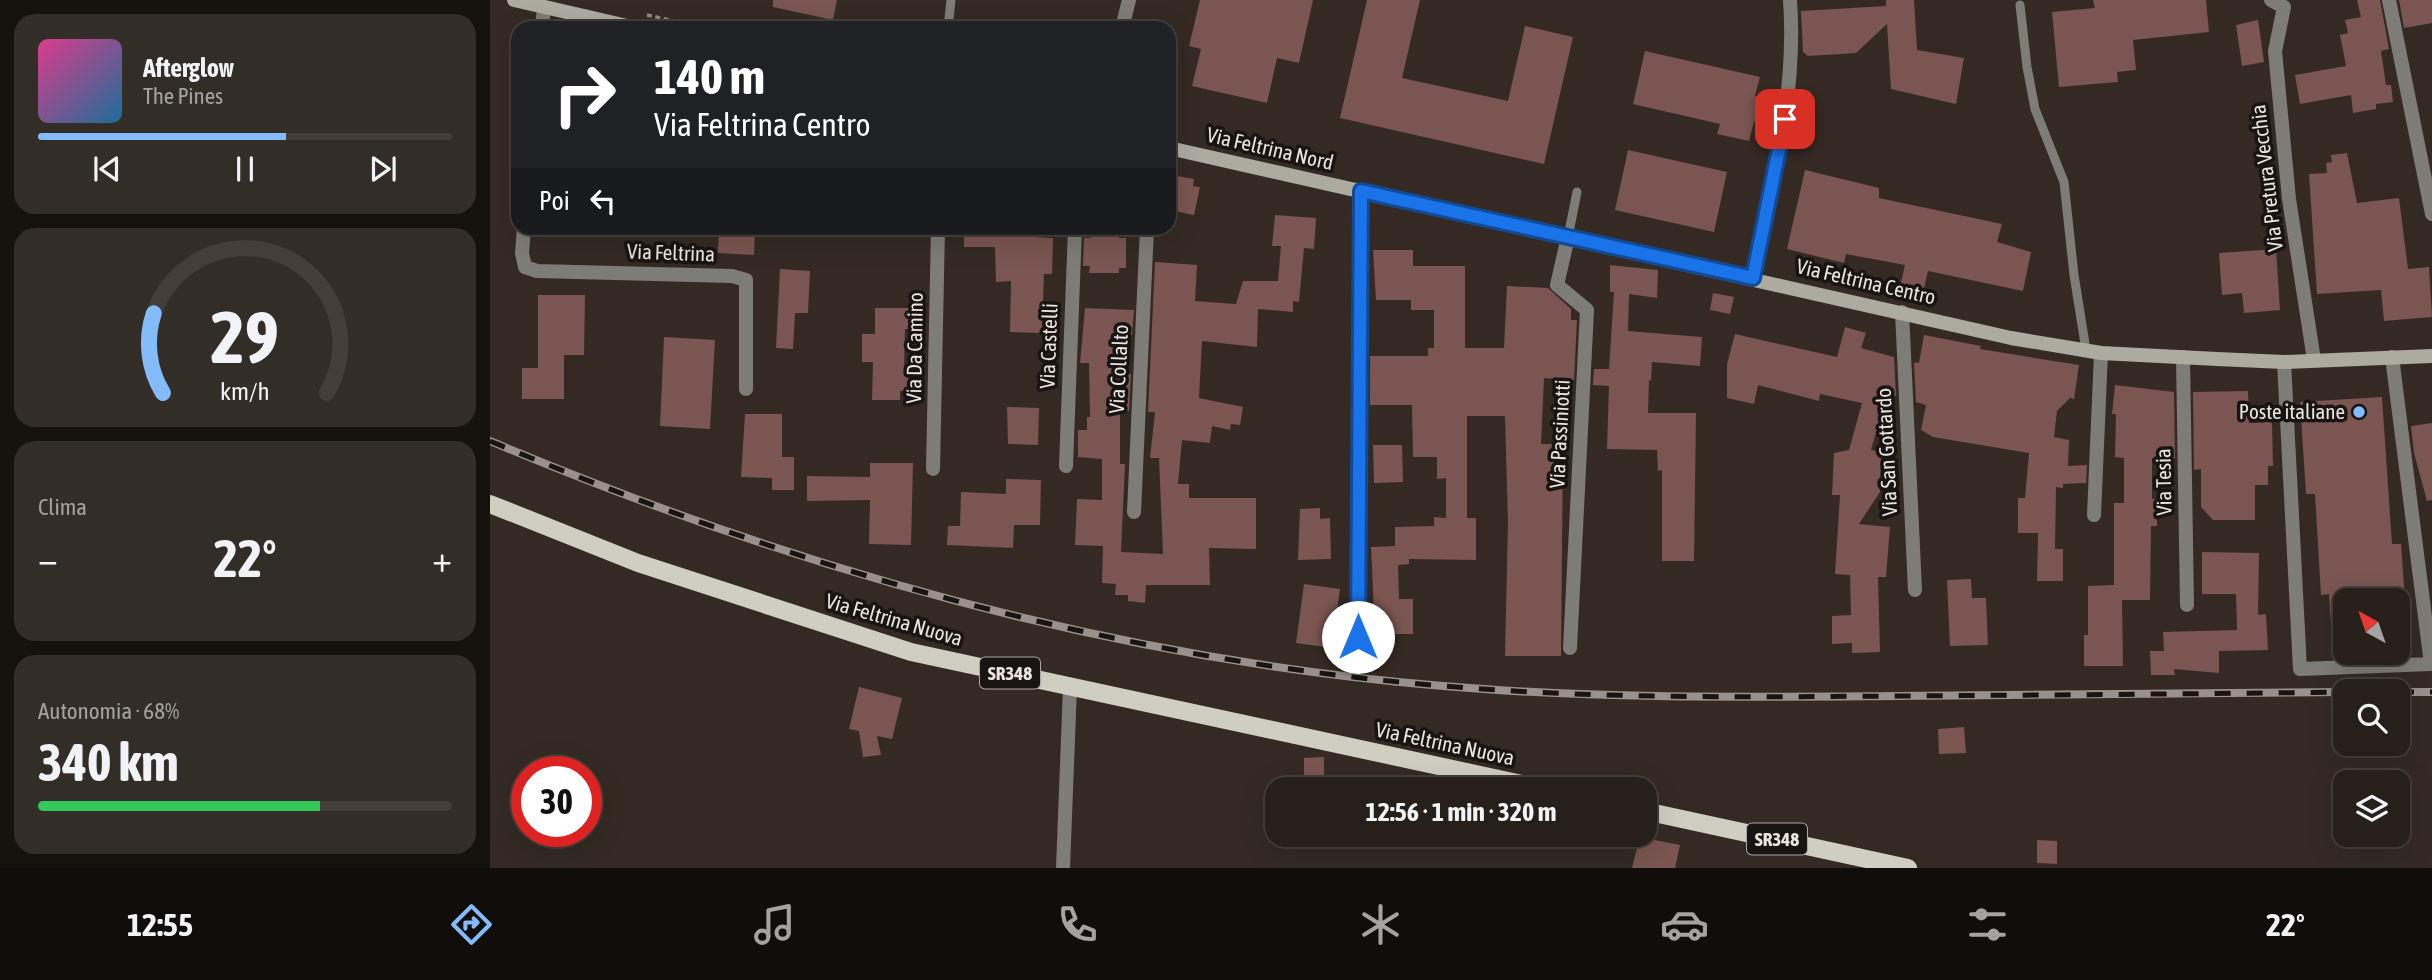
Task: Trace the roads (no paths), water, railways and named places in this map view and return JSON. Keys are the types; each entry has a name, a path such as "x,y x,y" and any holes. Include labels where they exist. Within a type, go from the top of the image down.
{"main road":[{"path":"514,0 605,21"},
{"name":"Via Feltrina Nord","path":"1176,150 1361,191"},
{"name":"Via Feltrina Centro","path":"1361,191 2011,338 2093,351 2284,362 2432,356"},
{"name":"Via Feltrina Nuova","path":"490,504 638,563 911,652 1489,777"},
{"name":"SR348","path":"1657,814 1908,868"}],"street":[{"path":"1124,21 1129,0"},
{"path":"1753,278 1789,99 1793,45 1790,0"},
{"path":"2389,0 2432,214"},
{"name":"Via Pretura Vecchia","path":"2283,2 2275,51 2277,78 2289,199 2314,360"},
{"path":"543,21 544,7"},
{"path":"1358,637 1361,191"},
{"name":"Via Feltrina","path":"523,235 522,253 525,267 537,271 732,276 746,280 746,389"},
{"name":"Via Da Camino","path":"933,469 938,235"},
{"name":"Via Castelli","path":"1066,466 1075,235"},
{"name":"Via Collalto","path":"1134,512 1147,235"},
{"name":"Via Passiniotti","path":"1568,237 1557,285 1587,310 1570,648"},
{"name":"Via San Gottardo","path":"1902,312 1915,590"},
{"path":"2093,351 2094,514"},
{"name":"Via Tesia","path":"2183,357 2187,606"},
{"path":"2284,362 2300,669 2431,664 2392,358"},
{"path":"1063,868 1070,687"}],"lane":[{"path":"949,21 951,0"},
{"path":"2020,5 2035,109 2064,182 2074,275 2093,351"},
{"path":"1568,237 1577,192"}],"railway":[{"path":"490,441 604,487 720,529 957,601 1077,630 1198,654 1320,673 1500,690 1670,696 2333,692"},
{"path":"2410,692 2432,692"}],"place":[{"name":"Poste italiane","path":"2359,412"}]}
